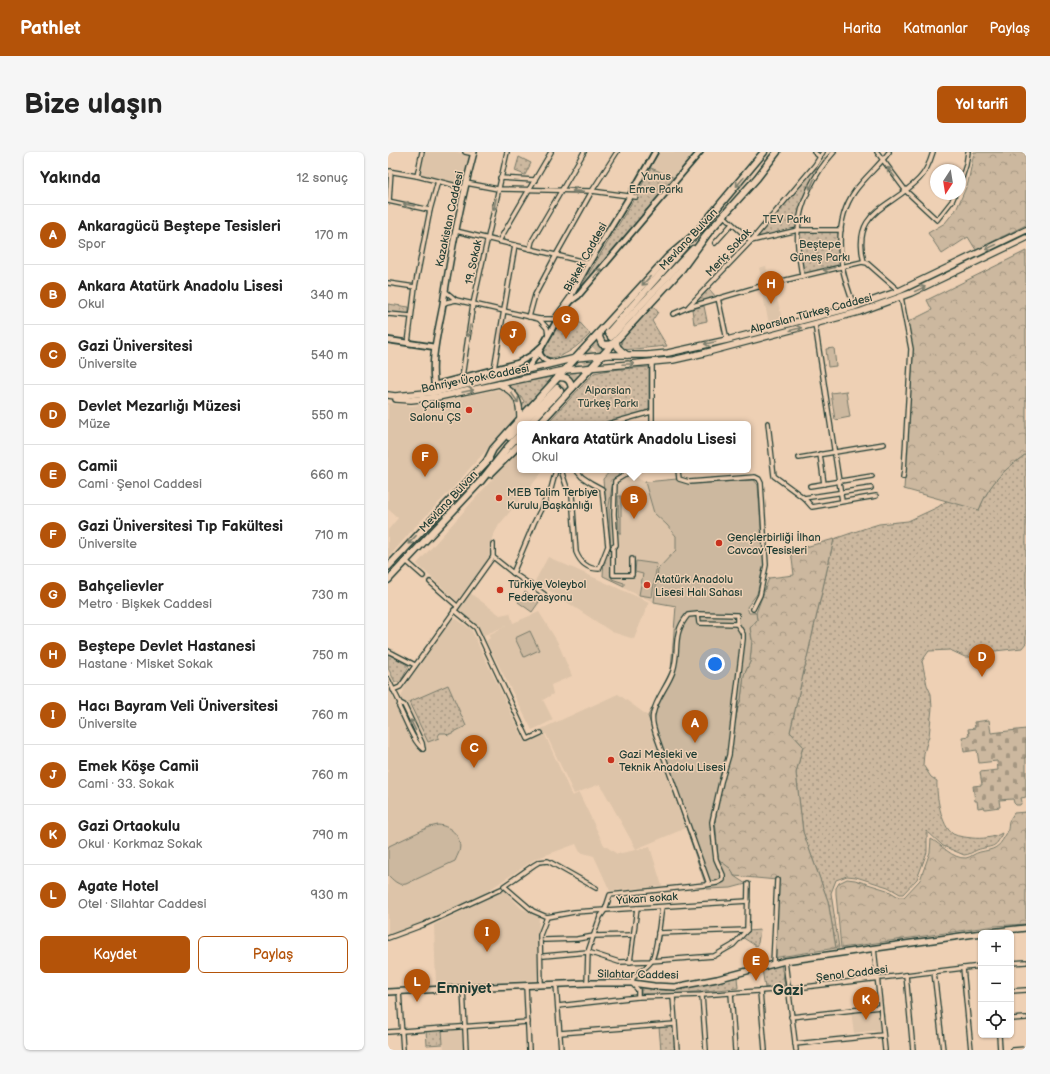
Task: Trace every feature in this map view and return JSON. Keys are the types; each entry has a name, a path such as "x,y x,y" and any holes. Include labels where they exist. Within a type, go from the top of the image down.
{"highway":[{"name":"Mevlana Bulvarı","path":"612,338 694,235 764,152"},
{"name":"Mevlana Bulvarı","path":"612,338 724,216 777,152"},
{"path":"521,421 558,377 668,257 694,235"},
{"path":"600,332 598,337 602,344 608,345 612,338"},
{"path":"545,421 601,356 612,338"},
{"path":"558,377 568,379 571,382 572,388"},
{"name":"Mevlana Bulvarı","path":"521,421 559,390 532,421"},
{"name":"Mevlana Bulvarı","path":"388,567 487,461 517,426"},
{"name":"Mevlana Bulvarı","path":"388,580 481,481 517,437"},
{"path":"481,481 500,465 517,447"}],"main road":[{"name":"Kazakistan Caddesi","path":"437,394 433,378 435,347 456,231 474,153"},
{"name":"Alparslan Türkeş Caddesi","path":"576,358 668,353 727,340 854,307 899,291 1026,230"},
{"name":"Alparslan Türkeş Caddesi","path":"590,369 612,365 673,360 859,312 901,297 1026,238"},
{"path":"612,338 617,347 627,355"},
{"name":"Bahriye Üçok Caddesi","path":"388,397 412,400 527,369 576,358"},
{"path":"527,369 528,378"},
{"name":"Bahriye Üçok Caddesi","path":"437,394 499,384 565,370 590,369"},
{"path":"499,384 511,392 518,400 520,406 520,421"},
{"name":"Silahtar Caddesi","path":"1008,930 1026,928"},
{"name":"Silahtar Caddesi","path":"388,992 587,983 632,983 674,987 717,979 785,961 978,934"}],"street":[{"path":"417,176 422,152"},
{"path":"465,152 474,153"},
{"name":"19. Sokak","path":"462,377 473,304 507,152"},
{"path":"499,241 550,153 544,152"},
{"path":"530,249 532,241 584,152"},
{"path":"529,316 535,295 556,255 592,191 617,152"},
{"name":"Bişkek Caddesi","path":"527,369 571,301 572,294 589,263 655,152"},
{"path":"571,301 578,296 700,152"},
{"path":"814,152 820,157"},
{"name":"Meriç Sokak","path":"689,307 751,241 815,165 823,152"},
{"path":"802,276 798,248 798,230 801,209 814,179 834,152"},
{"path":"877,152 906,191 937,220 952,200"},
{"path":"854,307 842,266 841,230 846,207 863,180 889,152"},
{"path":"864,262 861,248 861,236 866,224 878,209 906,191 919,179 928,167 933,152"},
{"path":"966,165 968,152"},
{"path":"430,210 388,201 390,171 438,181 498,189 592,191 636,197"},
{"path":"500,178 535,180"},
{"path":"408,343 415,287 430,210 438,181"},
{"path":"724,216 751,241 798,230 841,230"},
{"path":"715,243 732,224"},
{"path":"456,231 589,263"},
{"path":"494,369 515,245"},
{"path":"672,314 689,307 761,286 864,262 899,291"},
{"path":"388,283 415,287"},
{"path":"445,291 456,300"},
{"path":"442,304 456,300 538,318 554,319 572,294"},
{"path":"901,297 911,349 903,477"},
{"path":"718,298 727,340"},
{"path":"388,319 388,314 411,316"},
{"path":"538,318 547,328 548,335"},
{"path":"815,324 842,501"},
{"path":"388,340 435,347"},
{"path":"434,384 518,363 532,355 543,344"},
{"path":"539,352 544,360 555,363"},
{"path":"652,362 652,421"},
{"path":"619,421 651,412"},
{"path":"768,423 774,476 804,498 812,506 876,496"},
{"path":"799,458 884,444"},
{"path":"820,454 824,484"},
{"path":"513,573 551,489 555,473"},
{"path":"562,473 567,488 572,495 576,552 580,560 585,565 599,569 608,546 602,489 582,477 579,473"},
{"path":"625,473 625,475 615,481 614,514 616,545 613,547 613,575 632,575 632,559"},
{"path":"679,473 680,479 689,482 755,477 759,479 761,483 766,565 760,595 753,609"},
{"path":"810,486 872,476"},
{"path":"804,498 871,488"},
{"path":"393,690 400,686 493,557 493,544"},
{"path":"493,557 513,573 544,594"},
{"path":"406,561 424,576"},
{"path":"430,582 457,606"},
{"path":"454,610 476,628 528,739 541,733"},
{"path":"698,614 699,623 737,624"},
{"path":"587,983 588,952 600,917 605,910 610,895 709,884 721,882 723,877 714,851 712,822 720,782 728,755 736,700 743,639 743,634 737,624 737,615 688,615 680,627 676,637 673,670 656,704 652,719 656,735 709,884"},
{"path":"481,639 486,637"},
{"path":"388,651 414,665"},
{"path":"388,679 400,703 404,705 422,743 423,749 418,746 399,707 400,703"},
{"path":"540,985 540,935 542,926 547,917 532,911 504,886 539,862 548,861 596,888"},
{"path":"773,964 777,880"},
{"path":"544,956 588,952 619,962 630,962 714,956 733,945 747,930 748,884"},
{"path":"388,938 423,925 501,889"},
{"name":"Yukarı sokak","path":"547,917 574,912 748,901"},
{"path":"638,997 638,990 632,983 633,978 651,961 658,933 662,906"},
{"path":"630,962 638,908"},
{"path":"658,933 747,930"},
{"path":"544,940 633,935"},
{"path":"874,948 885,1050"},
{"path":"785,961 796,1050"},
{"path":"1014,963 1026,962"},
{"name":"Şenol Caddesi","path":"558,1006 638,997 760,992 978,966"},
{"path":"963,968 971,1050"},
{"path":"934,972 942,1050"},
{"path":"906,975 913,1050"},
{"path":"556,984 561,1050"},
{"path":"526,986 529,1050"},
{"path":"463,988 466,1050"},
{"path":"1014,991 1026,990"},
{"path":"399,991 403,1050"},
{"path":"760,992 765,1050"},
{"path":"731,993 735,1050"},
{"path":"702,995 706,1050"},
{"path":"673,996 677,1050"},
{"path":"791,1017 880,1007"},
{"path":"1014,1019 1026,1018"},
{"path":"388,1032 528,1022"},
{"path":"560,1033 675,1024"},
{"path":"795,1044 883,1035"},
{"path":"999,1038 1000,1050"},
{"path":"1013,1050 1026,1049"}],"shaded area":[{"path":"425,152 457,152 471,156 463,184 420,174"},
{"path":"660,152 696,152 675,178 651,168"},
{"path":"766,266 770,285 774,285 782,319 769,323 761,288 763,284 759,268"},
{"path":"495,390 504,390 511,396 517,406 518,416 388,558 388,530 398,518 388,509 388,403 412,406"},
{"name":"MEB Talim Terbiye Kurulu Başkanlığı","path":"517,451 517,473 542,473 499,525 492,538 491,557 457,601 417,564"},
{"path":"608,473 635,473 639,479 645,482 654,513 676,536 676,550 658,569 654,602 627,590 623,586 603,576 609,546 603,479"},
{"path":"548,557 649,602 634,639 612,632 535,581"},
{"path":"470,593 500,615 510,613 513,623 539,612 557,641 572,676 551,685 553,694 543,700 553,720 532,730 486,641 490,638 488,635 508,625 482,636 457,611"},
{"path":"455,618 471,629 525,742 545,735 572,796 579,793 604,845 617,854 650,847 662,886 610,891 594,856 580,852 576,844 535,859 476,899 471,899 471,901 410,929 388,935 388,687 394,700 401,698 406,683 451,621"},
{"name":"Gazi Mesleki ve Teknik Anadolu Lisesi","path":"618,694 648,716 686,828 636,849 600,784 574,794 546,734 541,735 539,730"},
{"path":"504,890 521,908 539,917 537,980 436,985 434,925"},
{"path":"878,1008 880,1030 854,1033 851,1011"},
{"path":"462,1028 463,1050 444,1050 442,1029"}],"green space":[{"path":"974,152 1026,152 1026,225 976,250 968,237 942,254 928,233 945,223 957,208 961,200 966,200 966,188"},
{"path":"519,157 531,163 525,175 515,171"},
{"path":"820,157 798,229 841,230 842,266 802,276 797,230 751,241"},
{"name":"Yunus Emre Parkı","path":"651,168 675,178 577,293 637,194"},
{"path":"1026,251 1026,454 1010,466 998,478 983,500 979,510 904,489 913,356 908,322 932,310 927,300"},
{"path":"709,289 717,298 689,306"},
{"path":"388,304 409,307 409,314 388,312"},
{"path":"653,306 658,312 652,321 667,346 623,350 621,346 622,340"},
{"path":"704,306 707,321 694,324 692,309"},
{"path":"568,309 590,334 569,352 556,357 549,358 543,356 543,350 548,338"},
{"path":"834,348 836,366 828,367 826,349"},
{"name":"Alparslan Türkeş Parkı","path":"649,367 649,410 614,421 550,421 594,373 609,370"},
{"path":"557,376 525,412 522,407 524,401 514,389 507,385"},
{"path":"846,391 850,417 835,420 831,393"},
{"path":"1026,454 1026,643 1022,648 986,652 982,657 965,657 950,650 929,651 922,661 927,685 931,694 932,708 929,736 924,753 923,765 931,777 937,781 938,802 945,824 953,834 962,837 983,838 1002,833 995,845 964,855 943,846 927,831 927,852 917,879 903,894 900,894 888,887 856,877 847,876 836,880 831,893 839,948 836,948 828,901 803,832 796,773 803,746 790,732 834,539 879,524 908,521 938,507 949,499 979,510 983,500 998,478 1010,466"},
{"path":"608,473 619,473 612,487 609,506 612,579 624,583 624,586 603,576 604,559 609,546 603,479"},
{"path":"677,479 691,484 754,480 758,485 764,564 757,594 747,607 749,613 756,613 757,620 750,628 752,640 750,662 744,675 741,699 733,732 731,755 722,783 715,820 718,859 731,869 734,876 746,884 731,888 707,889 648,716 671,670 676,606 654,602 658,569 676,550 676,536 654,513 645,482"},
{"path":"618,496 621,496 621,533 619,533"},
{"path":"834,539 790,732 803,746 796,773 803,832 828,901 836,948 773,958 777,880 734,876 731,869 718,860 715,820 722,783 731,755 733,732 741,699 744,675 750,662 752,640 750,628 757,620 756,613 769,578 794,575 791,551"},
{"path":"636,561 657,564 652,597 639,595 643,574 635,572"},
{"path":"525,592 539,602 532,612 518,602"},
{"path":"530,631 539,650 524,657 515,638"},
{"path":"388,654 409,666 400,683 395,682 388,668"},
{"path":"448,685 466,726 448,735 446,733 440,733 438,736 439,738 428,742 409,702"},
{"path":"989,720 991,733 1026,729 1026,797 1021,798 1022,802 1020,805 1016,805 1013,799 999,800 1000,807 985,809 984,807 978,808 977,801 975,801 973,786 982,785 980,772 998,770 997,761 979,763 977,750 964,752 962,737 969,736 968,729 975,728 974,722"},
{"path":"1026,812 1026,924 994,926 841,948 836,894 836,888 839,883 847,879 855,880 887,890 899,897 904,897 920,880 930,852 931,839 951,854 961,858 966,858 998,846 1006,834 1009,821 1014,813"},
{"path":"438,825 452,830 458,838 460,847 455,861 406,884 401,884 394,881 388,875 389,846 429,827"},
{"path":"760,930 758,943 756,946 742,937 748,931"},
{"path":"781,964 785,985 765,988 762,969"},
{"path":"737,977 738,988 673,994 641,994 641,988 666,989 689,987"},
{"path":"673,1026 676,1050 661,1050 659,1027"},
{"path":"442,1029 443,1044 427,1045 426,1030"}],"tunnel":[{"path":"557,388 608,333"},
{"path":"560,391 611,337"},
{"path":"423,576 430,582"}],"place":[{"name":"Beştepe Devlet Hastanesi","path":"771,304"},
{"name":"Bahçelievler","path":"566,339"},
{"name":"Emek Köşe Camii","path":"513,354"},
{"name":"Çalışma Salonu ÇS","path":"469,410"},
{"name":"Gazi Üniversitesi Tıp Fakültesi","path":"425,477"},
{"name":"MEB Talim Terbiye Kurulu Başkanlığı","path":"499,498"},
{"name":"Ankara Atatürk Anadolu Lisesi","path":"634,519"},
{"name":"Gençlerbirliği İlhan Cavcav Tesisleri","path":"719,543"},
{"name":"Atatürk Anadolu Lisesi Halı Sahası","path":"647,585"},
{"name":"Türkiye Voleybol Federasyonu","path":"500,590"},
{"name":"Devlet Mezarlığı Müzesi","path":"982,677"},
{"name":"Ankaragücü Beştepe Tesisleri","path":"695,743"},
{"name":"Gazi Mesleki ve Teknik Anadolu Lisesi","path":"611,760"},
{"name":"Gazi Üniversitesi","path":"474,768"},
{"name":"Hacı Bayram Veli Üniversitesi","path":"487,952"},
{"name":"Camii","path":"756,981"},
{"name":"Agate Hotel","path":"417,1002"},
{"name":"Gazi Ortaokulu","path":"866,1020"}],"district":[{"name":"Emniyet","path":"464,988"},
{"name":"Gazi","path":"788,990"}],"park label":[{"name":"TEV Parkı","path":"787,219"},
{"name":"Beştepe Güneş Parkı","path":"820,250"}]}
